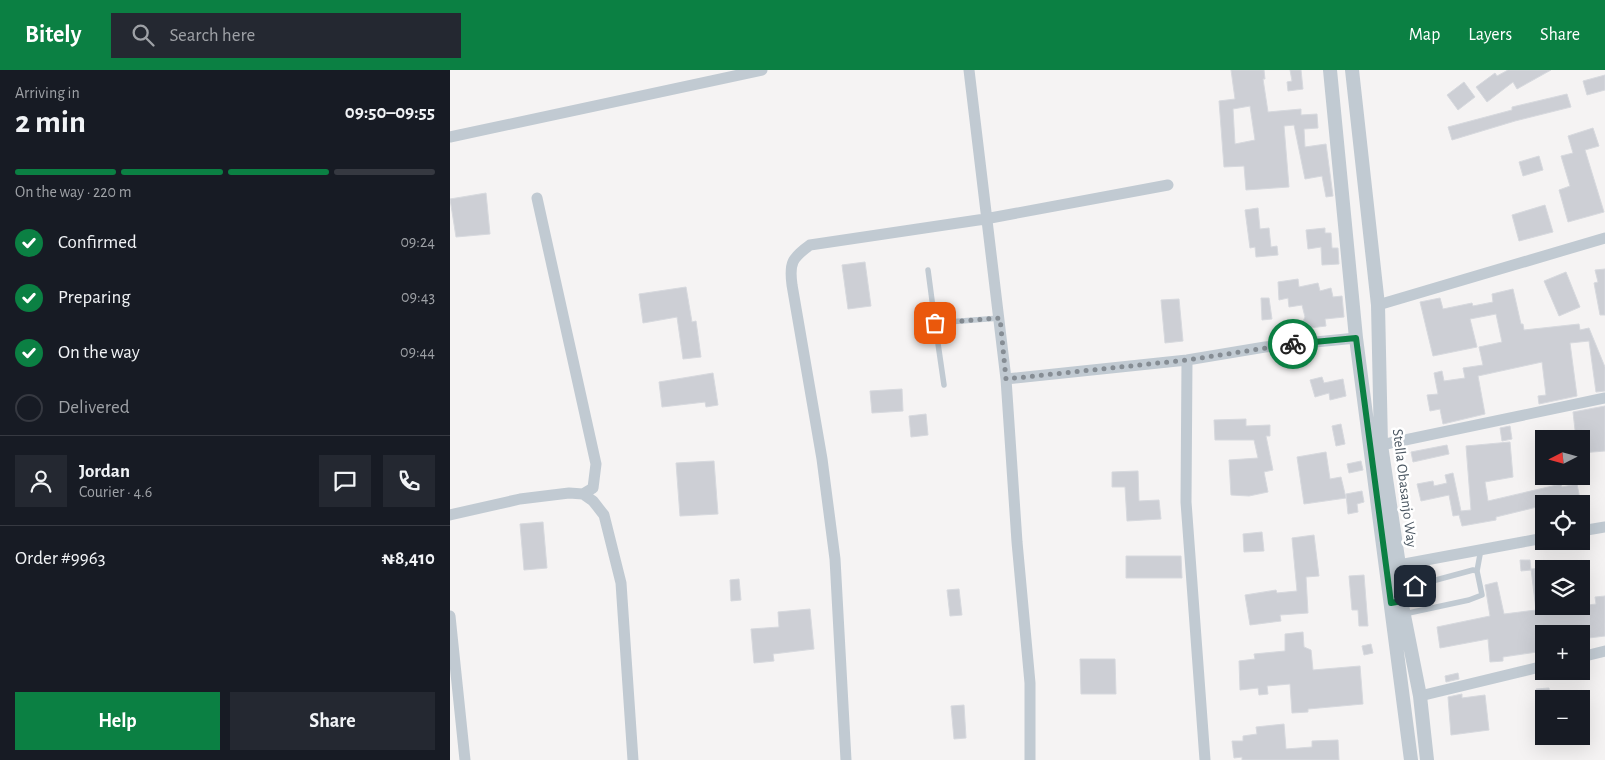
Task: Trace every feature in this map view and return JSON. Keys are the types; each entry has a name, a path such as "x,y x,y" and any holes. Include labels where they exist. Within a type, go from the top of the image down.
{"street":[{"path":"450,137 762,70"},
{"path":"969,70 985,219 1000,318 1006,379 1017,542 1030,683 1030,760"},
{"path":"1330,70 1356,338 1399,602 1411,760"},
{"name":"Stella Obasanjo Way","path":"1352,70 1378,305 1381,444 1399,566 1399,602 1420,696 1427,760"},
{"path":"846,760 834,559 822,459 790,271 795,256 810,245 985,219 1168,185"},
{"path":"450,514 520,499 583,494 593,488 596,464 537,198"},
{"path":"1378,305 1605,238"},
{"path":"1006,379 1187,360 1265,347 1356,338"},
{"path":"1187,360 1186,502 1205,760"},
{"path":"1381,444 1605,398"},
{"path":"583,494 593,501 604,515 621,583 632,760"},
{"path":"1590,530 1605,527"},
{"path":"1399,566 1535,540"},
{"path":"450,616 454,689 465,760"},
{"path":"1590,655 1605,651"},
{"path":"1420,696 1535,668"}],"lane":[{"path":"928,270 944,385"},
{"path":"935,323 1000,318"},
{"path":"1399,602 1478,598 1482,595 1477,571 1481,549"},
{"path":"1399,602 1474,570 1477,571"}],"building":[{"path":"1231,70 1264,70 1265,79 1263,79 1268,112 1301,109 1301,115 1317,114 1318,128 1304,129 1305,147 1326,144 1333,196 1326,197 1322,176 1305,179 1294,125 1284,126 1289,187 1246,190 1244,166 1224,167 1219,101 1235,99","holes":["1250,106 1255,140 1235,144 1233,109"]},
{"path":"1290,70 1301,70 1303,89 1288,91 1287,82 1292,81"},
{"path":"1508,70 1551,70 1517,89 1513,82 1487,102 1476,87 1495,73 1497,76"},
{"path":"1605,75 1605,90 1587,95 1583,81"},
{"path":"1464,82 1475,97 1458,110 1447,95"},
{"path":"1567,94 1571,107 1452,140 1448,127 1512,110 1512,107"},
{"path":"1593,128 1599,146 1585,150 1604,212 1568,222 1559,190 1570,186 1561,156 1573,153 1568,136"},
{"path":"1539,156 1543,170 1523,176 1519,162"},
{"path":"486,193 490,234 456,237 450,199"},
{"path":"1545,205 1553,232 1519,241 1512,215"},
{"path":"1258,208 1260,229 1269,228 1271,247 1277,246 1278,255 1256,257 1255,247 1250,248 1245,210"},
{"path":"1325,228 1325,233 1331,233 1332,248 1338,248 1339,264 1322,265 1321,247 1308,249 1306,230"},
{"path":"865,262 871,306 848,309 842,265"},
{"path":"1605,269 1605,315 1600,315 1594,283 1598,282 1595,270"},
{"path":"1566,272 1580,307 1559,316 1544,281"},
{"path":"1298,279 1299,287 1318,283 1320,291 1331,288 1333,297 1342,296 1344,317 1325,319 1326,326 1310,328 1308,332 1300,328 1305,317 1302,305 1289,307 1288,298 1279,300 1278,282"},
{"path":"686,287 692,322 696,321 701,357 683,359 677,317 643,323 639,294"},
{"path":"1513,289 1524,330 1579,324 1580,330 1589,328 1605,367 1605,391 1596,392 1589,341 1570,343 1577,396 1539,404 1538,396 1546,395 1542,362 1478,376 1485,414 1443,424 1440,409 1430,411 1427,395 1438,394 1434,373 1442,371 1444,381 1465,378 1463,368 1483,365 1479,347 1502,342 1496,314 1470,319 1477,347 1433,356 1420,302 1440,298 1443,309 1472,303 1473,306 1493,302 1492,294"},
{"path":"1261,298 1269,298 1272,319 1262,320"},
{"path":"1179,299 1183,341 1165,343 1161,300"},
{"path":"713,373 718,405 706,407 705,402 662,407 659,382"},
{"path":"1322,377 1324,383 1343,379 1346,396 1330,400 1329,393 1315,397 1310,380"},
{"path":"902,389 903,411 872,413 870,391"},
{"path":"1605,406 1605,451 1590,452 1590,430 1575,430 1573,412"},
{"path":"926,414 928,435 911,437 909,416"},
{"path":"1246,419 1246,426 1270,425 1270,436 1266,436 1273,470 1264,472 1268,492 1249,496 1231,495 1229,460 1258,458 1254,440 1215,440 1214,420"},
{"path":"1341,424 1345,444 1336,446 1332,426"},
{"path":"1510,426 1512,439 1502,441 1500,428"},
{"path":"1510,442 1513,477 1485,482 1488,501 1557,485 1561,485 1562,487 1577,485 1579,495 1535,495 1535,507 1496,517 1496,520 1462,526 1459,515 1453,516 1449,495 1421,501 1417,484 1433,481 1434,486 1447,483 1445,475 1453,473 1461,511 1471,510 1466,446"},
{"path":"1447,445 1449,454 1413,462 1411,452"},
{"path":"1326,452 1330,479 1341,477 1346,498 1304,504 1297,457"},
{"path":"714,461 718,514 680,516 676,463"},
{"path":"1361,461 1363,470 1349,473 1347,464"},
{"path":"1138,471 1139,501 1159,500 1161,519 1127,521 1125,487 1112,487 1112,472"},
{"path":"1362,491 1364,502 1357,504 1358,512 1348,514 1346,494"},
{"path":"543,522 547,568 524,570 520,524"},
{"path":"1262,532 1264,551 1244,552 1243,534"},
{"path":"1314,535 1319,576 1306,577 1308,613 1280,615 1281,621 1250,625 1245,595 1276,590 1277,593 1297,591 1292,538"},
{"path":"1126,556 1181,556 1182,578 1126,578"},
{"path":"1520,560 1530,560 1531,570 1521,571"},
{"path":"1531,569 1535,569 1535,602"},
{"path":"1364,575 1368,626 1359,626 1358,610 1352,610 1349,576"},
{"path":"739,579 741,600 731,601 730,580"},
{"path":"1497,582 1504,614 1535,610 1535,615 1590,615 1590,605 1596,604 1595,597 1605,596 1605,636 1590,638 1590,625 1535,625 1535,652 1503,657 1503,661 1490,662 1488,639 1440,648 1437,627 1490,616 1485,585"},
{"path":"959,589 962,615 950,616 947,590"},
{"path":"810,609 814,649 773,654 774,661 754,663 751,629 779,627 778,612"},
{"path":"1303,632 1304,647 1311,650 1313,670 1360,666 1363,704 1308,709 1308,712 1292,713 1290,684 1267,686 1268,694 1259,695 1258,688 1240,690 1239,661 1255,659 1254,654 1285,651 1285,634"},
{"path":"1371,644 1373,653 1364,655 1362,646"},
{"path":"1080,659 1115,659 1116,694 1081,694"},
{"path":"1458,673 1459,679 1446,682 1445,676"},
{"path":"1549,688 1549,690 1536,690"},
{"path":"1462,694 1462,698 1485,695 1489,730 1451,735 1448,697"},
{"path":"964,705 966,738 954,739 951,706"},
{"path":"1284,724 1286,749 1312,747 1312,741 1338,740 1339,760 1242,760 1242,757 1234,758 1232,741 1243,741 1243,736 1257,734 1256,727"}],"way so far":[{"path":"935,323 1000,318 1006,379 1187,360 1293,344"}],"route":[{"path":"1293,344 1356,338 1372,444 1391,603 1402,601 1399,590 1415,586"}]}
